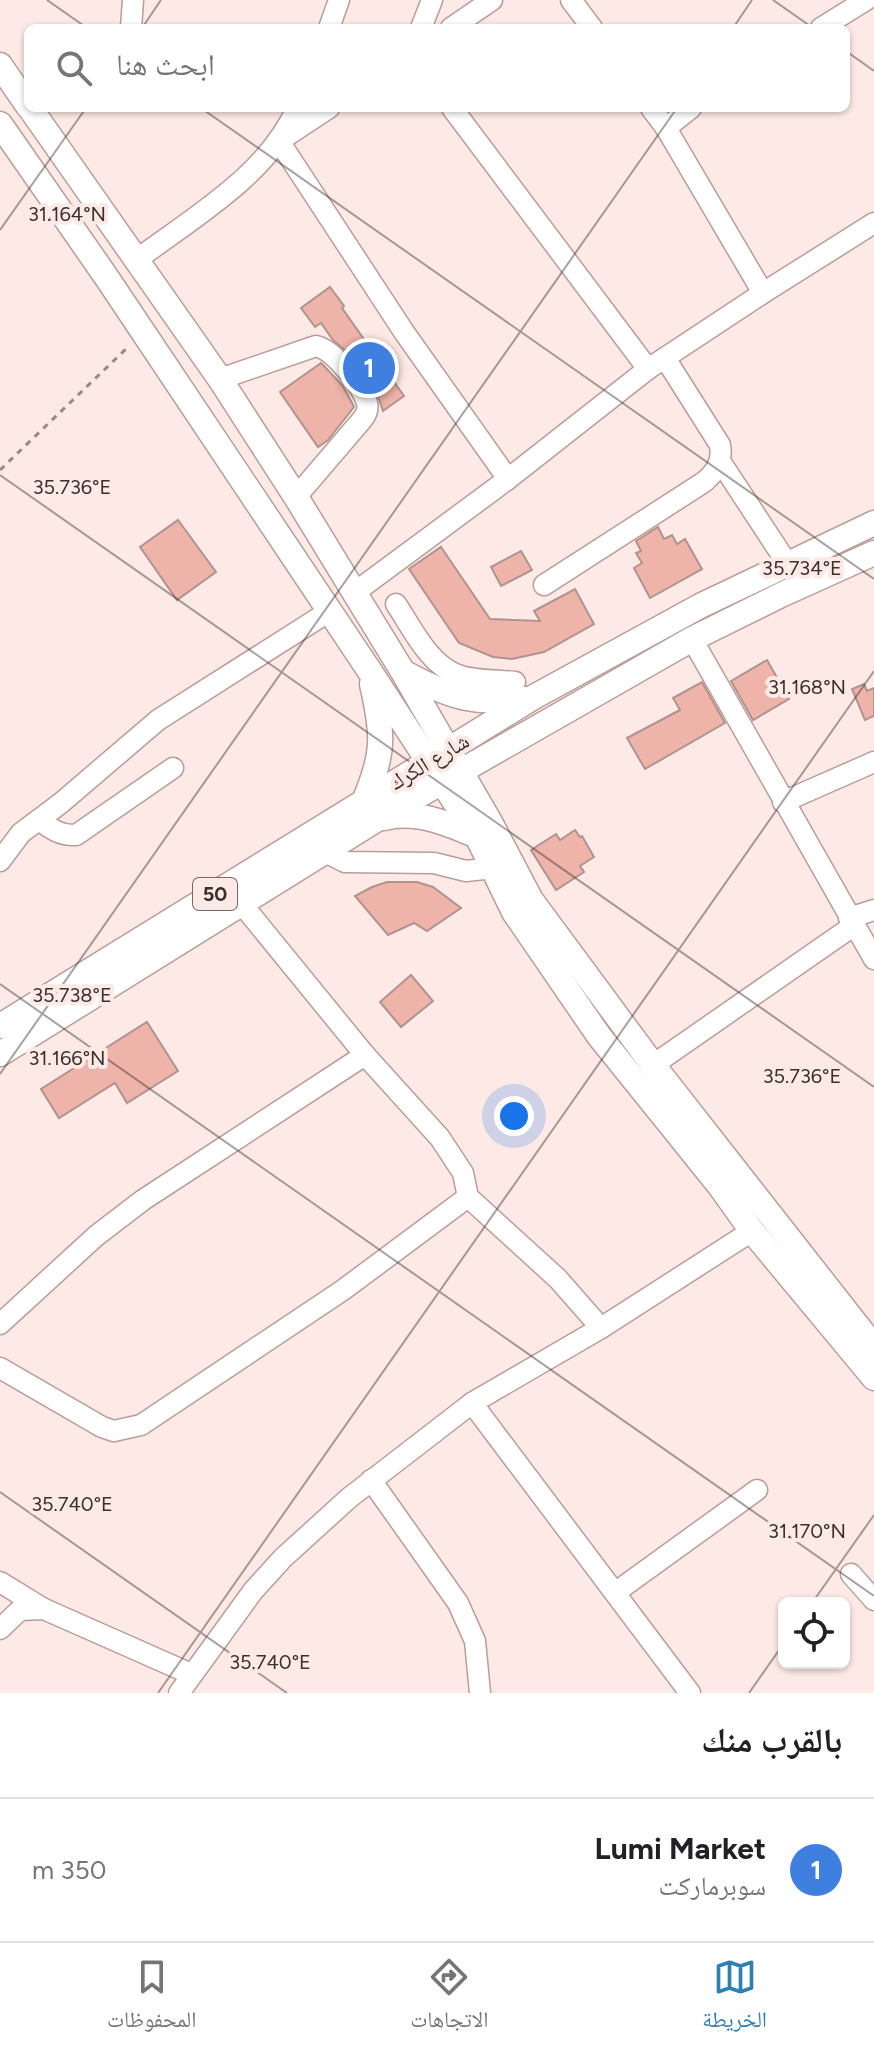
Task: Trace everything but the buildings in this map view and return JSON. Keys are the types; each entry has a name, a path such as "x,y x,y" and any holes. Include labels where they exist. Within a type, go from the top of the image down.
{"main road":[{"path":"0,65 24,100"},
{"path":"32,112 220,379 296,497 403,672 438,755"},
{"path":"0,124 328,612 369,670 438,755 531,900 653,1065 873,1345"},
{"name":"شارع الكرك","path":"0,1054 325,852 369,810 524,690 874,523"},
{"name":"شارع الكرك","path":"0,1026 369,810 452,777 692,639 874,553"},
{"path":"369,670 381,741 369,810 484,829"},
{"path":"403,672 456,686 493,702 524,690"},
{"path":"501,749 486,785 484,829 493,868 514,912 599,1036 719,1185 752,1231 874,1378"}],"street":[{"path":"131,24 133,0"},
{"path":"330,24 339,0"},
{"path":"423,24 432,0"},
{"path":"457,24 492,0"},
{"path":"571,0 589,24"},
{"path":"827,24 866,0"},
{"path":"135,261 257,166 279,141 295,112"},
{"path":"279,141 323,112"},
{"path":"455,112 720,445 720,461 787,563"},
{"path":"654,112 763,293"},
{"path":"666,128 686,112"},
{"path":"279,141 404,332 508,479"},
{"path":"354,593 656,364 874,223"},
{"path":"220,379 316,346 339,360 365,400 367,411 361,421 296,497"},
{"path":"544,585 704,482 720,461"},
{"path":"396,604 456,686"},
{"path":"0,861 21,833 158,720 328,612"},
{"path":"692,639 874,959"},
{"path":"783,802 874,762"},
{"path":"39,820 56,832 76,835 173,768"},
{"path":"325,852 345,862 434,863 466,871 493,868"},
{"path":"241,903 365,1055 455,1158 463,1173 468,1197 558,1279 601,1328"},
{"path":"653,1065 851,922 874,910"},
{"path":"0,1324 96,1236 143,1200 365,1055"},
{"path":"0,1368 90,1423 114,1431 141,1425 343,1290 468,1197"},
{"path":"179,1693 226,1625 283,1558 371,1480 472,1403 601,1328 752,1231"},
{"path":"472,1403 690,1693"},
{"path":"371,1480 458,1603 475,1641 480,1693"},
{"path":"616,1592 757,1490"},
{"path":"851,1574 874,1600"},
{"path":"0,1582 44,1609 191,1674"},
{"path":"0,1629 20,1610 44,1609"}],"path":[{"path":"0,470 143,333"}],"place":[{"name":"Lumi Market","path":"369,368"}]}
